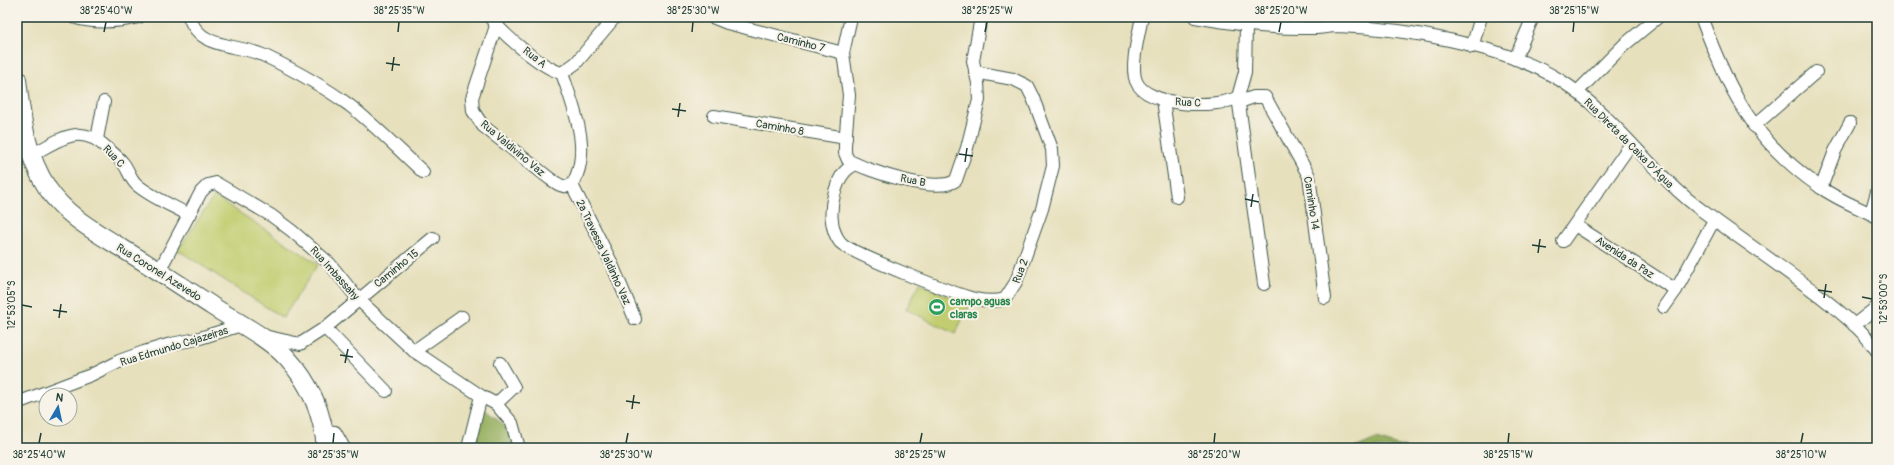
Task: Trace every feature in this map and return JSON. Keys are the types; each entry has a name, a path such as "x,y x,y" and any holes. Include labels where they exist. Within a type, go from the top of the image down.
{"main road":[{"name":"Rua Coronel Azevedo","path":"17,79 24,129 31,155 48,188 62,206 84,224 159,270 287,357 297,370 315,400 325,440"}],"street":[{"path":"73,17 110,22 125,21 139,17"},
{"path":"188,17 191,25 209,41 226,46 253,50 312,81 334,95 362,116 423,172"},
{"path":"572,185 580,159 580,135 577,116 562,73 576,63 615,17"},
{"name":"Caminho 7","path":"712,17 727,23 843,53"},
{"path":"851,17 843,53 849,95 845,153 848,160 856,164"},
{"name":"Rua B","path":"856,164 878,173 927,184 943,185 956,180 974,126 979,100 978,83 973,61 981,17"},
{"name":"Rua C","path":"1142,17 1134,74 1136,82 1148,95 1163,100 1185,103 1218,103 1239,99"},
{"name":"Rua Direta da Caixa D'Água","path":"1195,17 1246,26 1314,28 1335,22 1402,32 1472,47 1515,59 1544,71 1590,101 1678,193 1796,277 1835,308 1854,325 1877,352"},
{"path":"1472,47 1481,17"},
{"path":"1515,59 1533,17"},
{"path":"1577,92 1624,45 1658,17"},
{"path":"1701,17 1719,65 1754,126 1776,151 1821,188 1874,215 1877,192"},
{"name":"Rua A","path":"493,21 549,68 562,73"},
{"name":"Rua Valdivino Vaz","path":"493,21 472,98 473,111 483,126 549,178 559,185 567,187 572,185"},
{"path":"1246,26 1245,72 1239,99 1264,284"},
{"name":"Rua 2","path":"856,164 847,168 842,173 831,207 832,223 836,236 844,246 909,275 963,295 992,301 1005,299 1016,282 1042,209 1053,166 1052,149 1027,86 1013,79 975,72"},
{"path":"1754,126 1816,72"},
{"name":"Caminho 14","path":"1239,99 1265,97 1306,170 1313,196 1325,298"},
{"path":"1163,100 1177,197"},
{"path":"97,139 104,102"},
{"name":"Caminho 8","path":"714,116 846,138"},
{"path":"1821,188 1835,151 1850,123"},
{"name":"Rua C","path":"31,155 58,140 85,134 97,139 123,163 136,183 189,215"},
{"path":"1563,241 1631,144"},
{"name":"Rua Imbassahy","path":"159,270 204,188 212,183 216,184 272,216 308,244 333,268 358,299 414,351 481,396 496,404 512,423 519,448"},
{"name":"2ª Travessa Valdinho Vaz","path":"572,185 611,262 635,319"},
{"path":"1664,307 1676,290 1714,220"},
{"name":"Avenida da Paz","path":"1575,225 1676,290"},
{"name":"Caminho 15","path":"249,330 300,344 325,328 433,238"},
{"path":"1854,325 1877,308"},
{"path":"414,351 462,317"},
{"path":"325,328 386,391"},
{"name":"Rua Edmundo Cajazeiras","path":"17,403 144,352 171,344 249,330"},
{"path":"496,404 514,387 500,363"},
{"path":"468,448 481,396"},
{"path":"325,440 335,432 344,448"}],"green space":[{"path":"214,196 318,264 283,318 178,250"},
{"name":"campo aguas claras","path":"920,283 969,306 955,334 906,309"},
{"path":"483,408 512,432 513,448 476,448"},
{"path":"1376,439 1406,448 1355,448"}],"place":[{"name":"campo aguas claras","path":"937,307"}]}
